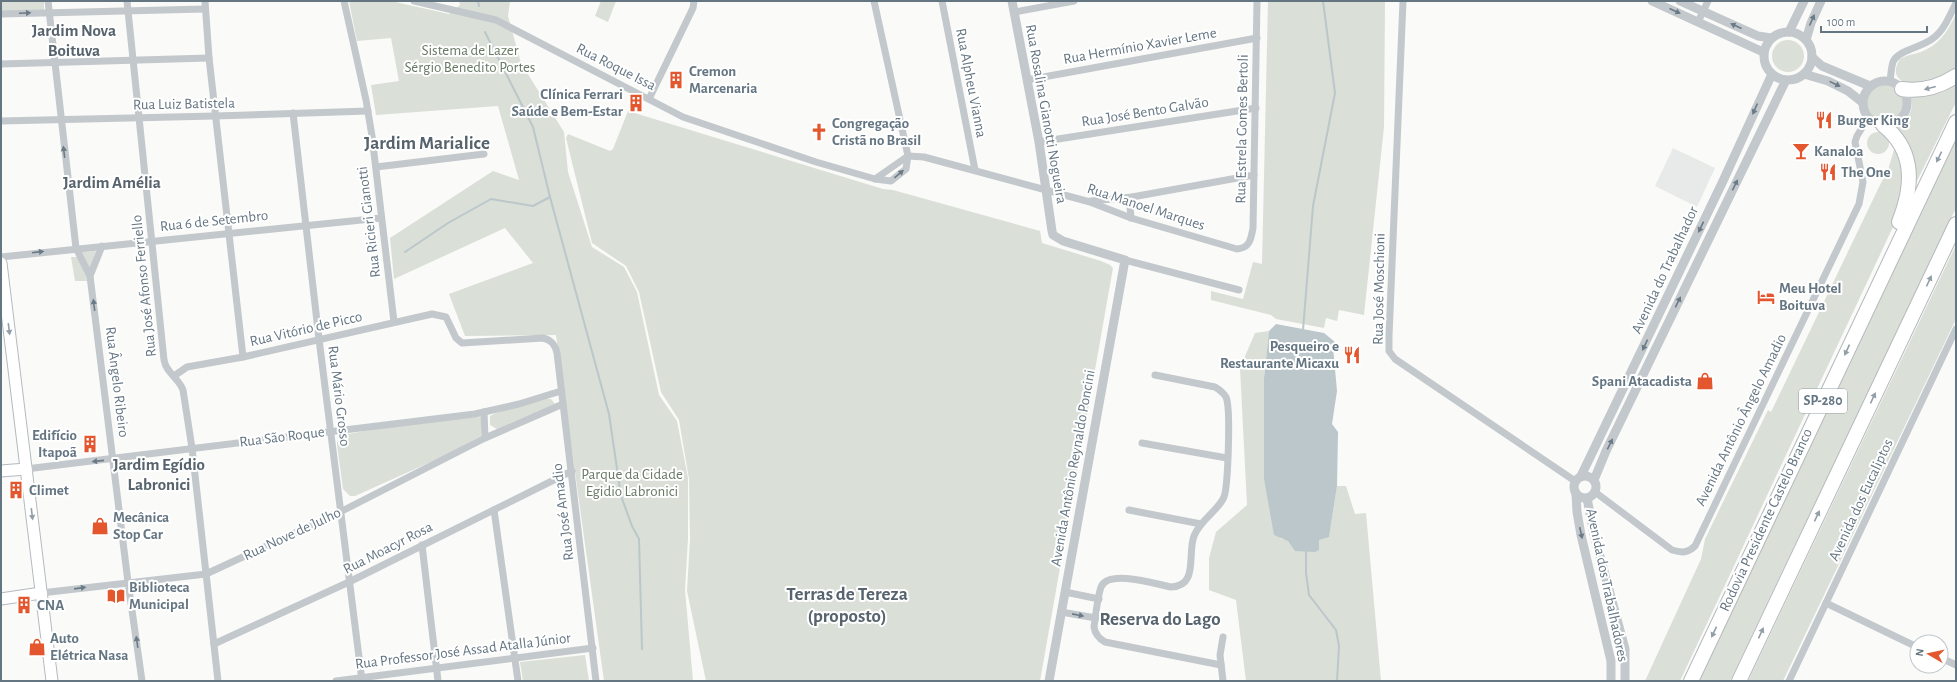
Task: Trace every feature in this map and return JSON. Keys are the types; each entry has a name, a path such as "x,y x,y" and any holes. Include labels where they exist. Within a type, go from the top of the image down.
{"highway":[{"path":"1902,89 1928,89 1945,83 1956,76"},
{"name":"Rodovia Presidente Castelo Branco","path":"1690,681 1956,122"},
{"path":"1860,322 1901,217 1909,188 1910,175 1905,151 1899,141 1883,125"},
{"name":"SP-280","path":"1739,681 1956,224"}],"main road":[{"path":"1,263 52,681"},
{"name":"Rua São Roque","path":"1,472 26,469"},
{"name":"Rua Nove de Julho","path":"1,599 41,593"}],"street":[{"name":"Rua Ângelo Ribeiro","path":"48,1 60,119 76,248 90,276 128,582 142,681"},
{"name":"Rua José Afonso Ferriello","path":"127,1 164,360 166,368 180,382 183,390 192,448 218,681"},
{"name":"Rua Ricieri Gianotti","path":"344,1 368,110 394,322"},
{"name":"Rua Roque Issa","path":"414,1 496,20 683,117 816,162 875,179 891,181 906,169 908,156"},
{"path":"649,99 693,8 694,1"},
{"path":"874,1 908,156 875,179"},
{"name":"Rua Alpheu Vianna","path":"942,1 975,170"},
{"name":"Rua Rosalina Gianotti Nogueira","path":"1012,1 1039,142 1045,190 1053,235 1063,241 1126,260"},
{"path":"1015,12 1074,1"},
{"name":"Rua Estrela Gomes Bertoli","path":"1237,249 1248,246 1251,240 1256,108 1257,1"},
{"name":"Rua José Moschioni","path":"1403,1 1389,320 1390,351 1395,359 1578,478"},
{"path":"1652,1 1764,52"},
{"path":"1680,1 1758,36 1771,38"},
{"path":"1698,22 1708,1"},
{"path":"1789,32 1804,1"},
{"path":"1806,40 1811,23 1821,1"},
{"path":"1890,81 1893,62 1897,56 1933,39 1946,22 1956,3"},
{"path":"1,14 128,11 205,5 208,58 243,357"},
{"path":"1782,32 1789,32 1801,36 1806,40 1812,57 1810,67 1804,74 1786,80 1772,74 1765,66 1764,52 1771,38 1782,32"},
{"name":"Rua Hermínio Xavier Leme","path":"1027,80 1257,38"},
{"path":"1812,57 1822,66 1870,86"},
{"path":"1,64 54,61 208,58"},
{"name":"Avenida do Trabalhador","path":"1578,478 1716,195 1772,74"},
{"path":"1804,74 1828,81 1848,91 1862,102 1868,118 1877,124 1883,125 1896,122 1904,113 1907,100 1902,89 1890,81 1879,81 1866,90 1862,102"},
{"path":"1594,480 1606,451 1786,80"},
{"name":"Rua José Bento Galvão","path":"1039,142 1256,108"},
{"name":"Rua Luiz Batistela","path":"1,121 215,116 368,110"},
{"name":"Rua Mário Grosso","path":"293,113 318,339 362,679"},
{"name":"Avenida Antônio Ângelo Amadio","path":"1595,492 1672,550 1686,552 1690,551 1695,546 1860,204 1863,182 1855,142 1868,118"},
{"path":"376,167 484,154"},
{"name":"Rua Manoel Marques","path":"908,156 924,157 1090,202 1131,218 1237,249"},
{"path":"1090,202 1132,197 1254,176"},
{"path":"1131,218 1130,206 1132,197"},
{"name":"Rua 6 de Setembro","path":"1,257 229,232 382,218"},
{"name":"Rua Ângelo Ribeiro","path":"90,276 102,246"},
{"path":"1126,260 1239,290"},
{"name":"Avenida Antônio Reynaldo Poncini","path":"1049,681 1126,260"},
{"name":"Rua Vitório de Picco","path":"174,376 187,367 243,357 432,314 446,317 456,338 462,343 468,344 543,338 551,341"},
{"name":"Avenida dos Eucaliptos","path":"1789,681 1956,329"},
{"name":"Rua José Amadio","path":"551,341 557,352 596,681"},
{"path":"1155,375 1215,388 1222,391 1226,398 1228,409 1227,458 1224,497 1200,524 1193,540 1190,578 1185,584 1178,587 1171,587 1118,577 1107,580 1101,587 1094,627 1097,636 1105,642 1220,665"},
{"name":"Rua São Roque","path":"26,469 484,412 561,391"},
{"name":"Rua Nove de Julho","path":"41,593 206,574 340,512 485,438 563,404"},
{"path":"484,412 485,438"},
{"path":"1142,443 1227,458"},
{"name":"Rua Moacyr Rosa","path":"214,644 349,582 572,471"},
{"path":"1587,475 1594,480 1596,485 1595,492 1587,498 1581,498 1576,494 1574,486 1578,478 1587,475"},
{"name":"Avenida dos Trabalhadores","path":"1576,494 1581,535 1611,661 1611,681"},
{"name":"Avenida dos Trabalhadores","path":"1587,498 1594,534 1625,649 1625,681"},
{"path":"494,510 518,681"},
{"path":"1129,510 1200,524"},
{"path":"422,545 438,681"},
{"path":"1065,592 1099,599"},
{"path":"1826,603 1909,643"},
{"path":"1061,612 1096,618"},
{"path":"1223,637 1220,647 1220,665 1223,681"},
{"name":"Rua Professor José Assad Atalla Júnior","path":"336,681 362,679 593,648"}],"shaded area":[{"path":"1673,148 1715,168 1697,207 1655,186"},
{"path":"1276,324 1324,333 1335,342 1333,347 1337,391 1332,424 1338,432 1337,486 1329,537 1319,540 1319,550 1315,552 1295,551 1288,541 1274,535 1264,479 1264,378 1269,331"}],"green space":[{"path":"1,1 44,1 44,10 1,13"},
{"path":"349,1 391,1 449,14 460,5 459,1 510,1 508,16 521,63 564,132 568,172 592,247 624,267 637,292 659,395 677,421 688,478 688,538 685,590 693,681 604,681 556,335 465,336 449,294 533,263 505,228 394,279 390,238 493,171 519,180 498,106 376,115 371,85 399,81 391,38 357,41"},
{"path":"601,1 616,1 608,22 595,16"},
{"path":"1268,1 1385,1 1384,127 1364,315 1339,310 1337,321 1326,318 1324,328 1276,319 1271,315 1211,300 1211,291 1243,299 1253,262 1262,264"},
{"path":"1956,14 1956,72 1939,82 1928,85 1914,85 1902,81 1896,73 1896,67 1900,59 1933,46 1946,32"},
{"path":"1788,40 1799,45 1804,56 1799,67 1788,72 1777,67 1772,56 1777,45"},
{"path":"1956,82 1956,102 1915,185 1893,126 1903,122 1910,114 1912,104 1909,94"},
{"path":"1880,83 1888,83 1898,88 1902,95 1902,109 1898,116 1888,121 1880,121 1870,116 1868,113 1865,106 1865,98 1870,88 1873,86"},
{"path":"628,111 883,189 893,190 1040,231 1042,243 1101,261 1113,268 1040,681 706,681 687,591 690,539 689,479 679,420 661,392 639,292 626,266 592,243 566,138 568,134 610,151 613,149"},
{"path":"1878,132 1886,135 1889,143 1886,151 1878,154 1870,151 1867,143 1870,135"},
{"path":"1956,137 1956,208 1730,681 1698,681"},
{"path":"1896,143 1903,161 1900,212 1680,681 1645,681 1701,559 1705,539 1768,410 1771,412 1888,170"},
{"path":"1956,245 1956,319 1783,681 1748,681"},
{"path":"96,251 90,270 82,252"},
{"path":"71,257 78,257 86,273 87,281 75,281"},
{"path":"1269,331 1264,378 1264,479 1281,539 1319,540 1329,536 1337,486 1346,486 1355,514 1366,513 1381,681 1246,681 1236,600 1209,590 1209,558 1216,532 1247,505 1240,368 1255,333"},
{"path":"546,399 551,399 555,404 497,429 490,425 490,416 496,413"},
{"path":"481,417 481,436 444,456 355,496 350,496 343,489 337,442 343,435 411,422"},
{"path":"585,655 589,681 523,681 520,662"}],"waterway":[{"path":"478,1 479,6"},
{"path":"1303,330 1313,206 1335,93 1323,1"},
{"path":"485,32 533,127 550,197 609,414 621,496 632,526 639,539 642,649"},
{"path":"405,252 448,223 491,199 533,206 550,197"},
{"path":"1306,550 1306,573 1309,595 1336,630 1339,646 1337,681"}],"place":[{"name":"Cremon Marcenaria","path":"676,80"},
{"name":"Clínica Ferrari Saúde e Bem-Estar","path":"636,103"},
{"name":"Burger King","path":"1824,120"},
{"name":"Congregação Cristã no Brasil","path":"819,132"},
{"name":"Kanaloa","path":"1801,151"},
{"name":"The One","path":"1828,172"},
{"name":"Meu Hotel Boituva","path":"1766,297"},
{"name":"Pesqueiro e Restaurante Micaxu","path":"1352,355"},
{"name":"Spani Atacadista","path":"1705,381"},
{"name":"Edifício Itapoã","path":"90,444"},
{"name":"Climet","path":"16,490"},
{"name":"Mecânica Stop Car","path":"100,526"},
{"name":"Biblioteca Municipal","path":"116,596"},
{"name":"CNA","path":"24,605"},
{"name":"Auto Elétrica Nasa","path":"37,647"}],"district":[{"name":"Jardim Nova Boituva","path":"74,40"},
{"name":"Jardim Marialice","path":"427,143"},
{"name":"Jardim Amélia","path":"112,182"},
{"name":"Jardim Egídio Labronici","path":"159,474"},
{"name":"Terras de Tereza (proposto)","path":"847,605"},
{"name":"Reserva do Lago","path":"1160,619"}],"park label":[{"name":"Sistema de Lazer Sérgio Benedito Portes","path":"470,58"},
{"name":"Parque da Cidade Egidio Labronici","path":"632,482"}]}
